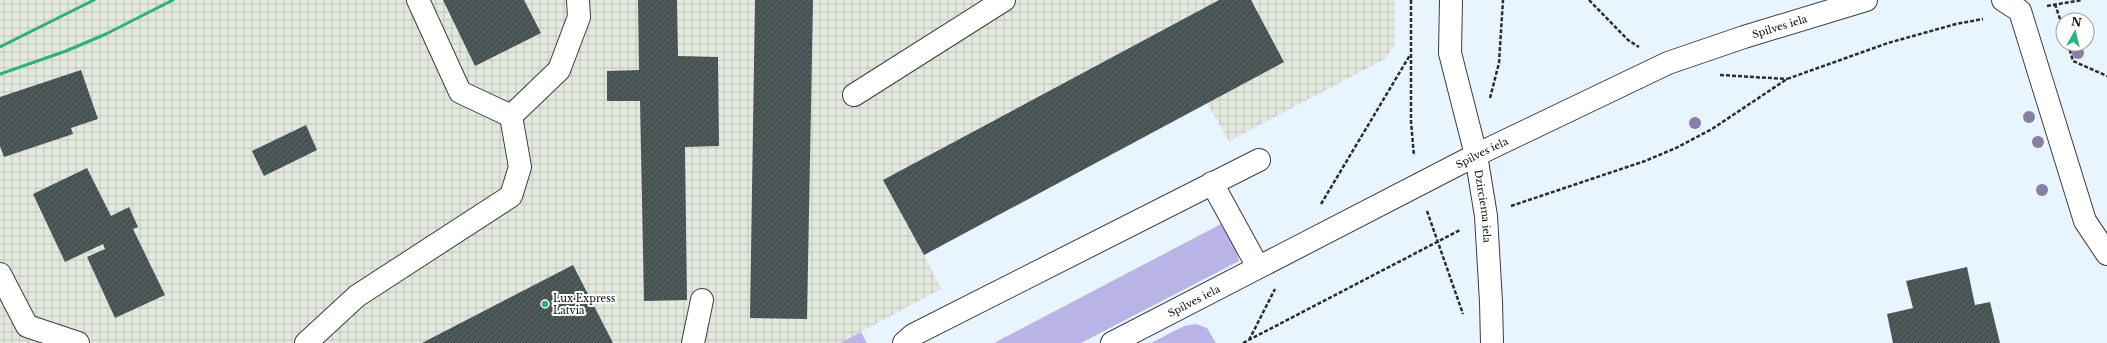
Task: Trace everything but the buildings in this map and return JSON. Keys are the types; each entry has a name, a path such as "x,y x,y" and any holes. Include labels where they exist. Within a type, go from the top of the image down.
{"street":[{"path":"418,0 460,92 511,116"},
{"path":"511,116 559,70 579,17 578,0"},
{"path":"854,95 1004,0"},
{"name":"Dzirciema iela","path":"1451,0 1450,53 1476,155 1486,216 1492,343"},
{"name":"Spilves iela","path":"1112,343 1476,155 1668,63 1744,37 1866,0"},
{"path":"2017,4 2085,221 2107,254"},
{"path":"306,343 357,296 512,196 520,167 511,116"},
{"path":"904,343 913,335 1258,160"},
{"path":"1212,183 1258,267"},
{"path":"0,274 27,326 78,343"},
{"path":"693,343 702,300"}],"path":[{"path":"1411,0 1411,122 1418,185 1465,321"},
{"path":"1489,101 1499,63 1504,0"},
{"path":"1243,343 1486,216 1645,161 1676,148 1712,129 1787,79 1888,43 1956,24 2017,4 2055,4 2082,0"},
{"path":"2055,4 2058,12"},
{"path":"2070,52 2073,61 2107,76"},
{"path":"1319,208 1410,55"},
{"path":"1248,340 1277,287"}],"shaded area":[{"path":"0,0 1395,0 1395,44 1385,59 1229,141 1207,103 924,255 941,289 840,343 0,343"},
{"path":"1223,223 1235,245 1239,261 1081,343 994,343"},
{"path":"1196,324 1207,328 1216,343 1151,343 1184,326"},
{"path":"861,332 867,343 840,343"}],"railway":[{"path":"0,47 94,0"},
{"path":"0,74 66,51 106,34 173,0"}],"place":[{"name":"Lux Express Latvia","path":"545,304"}]}
